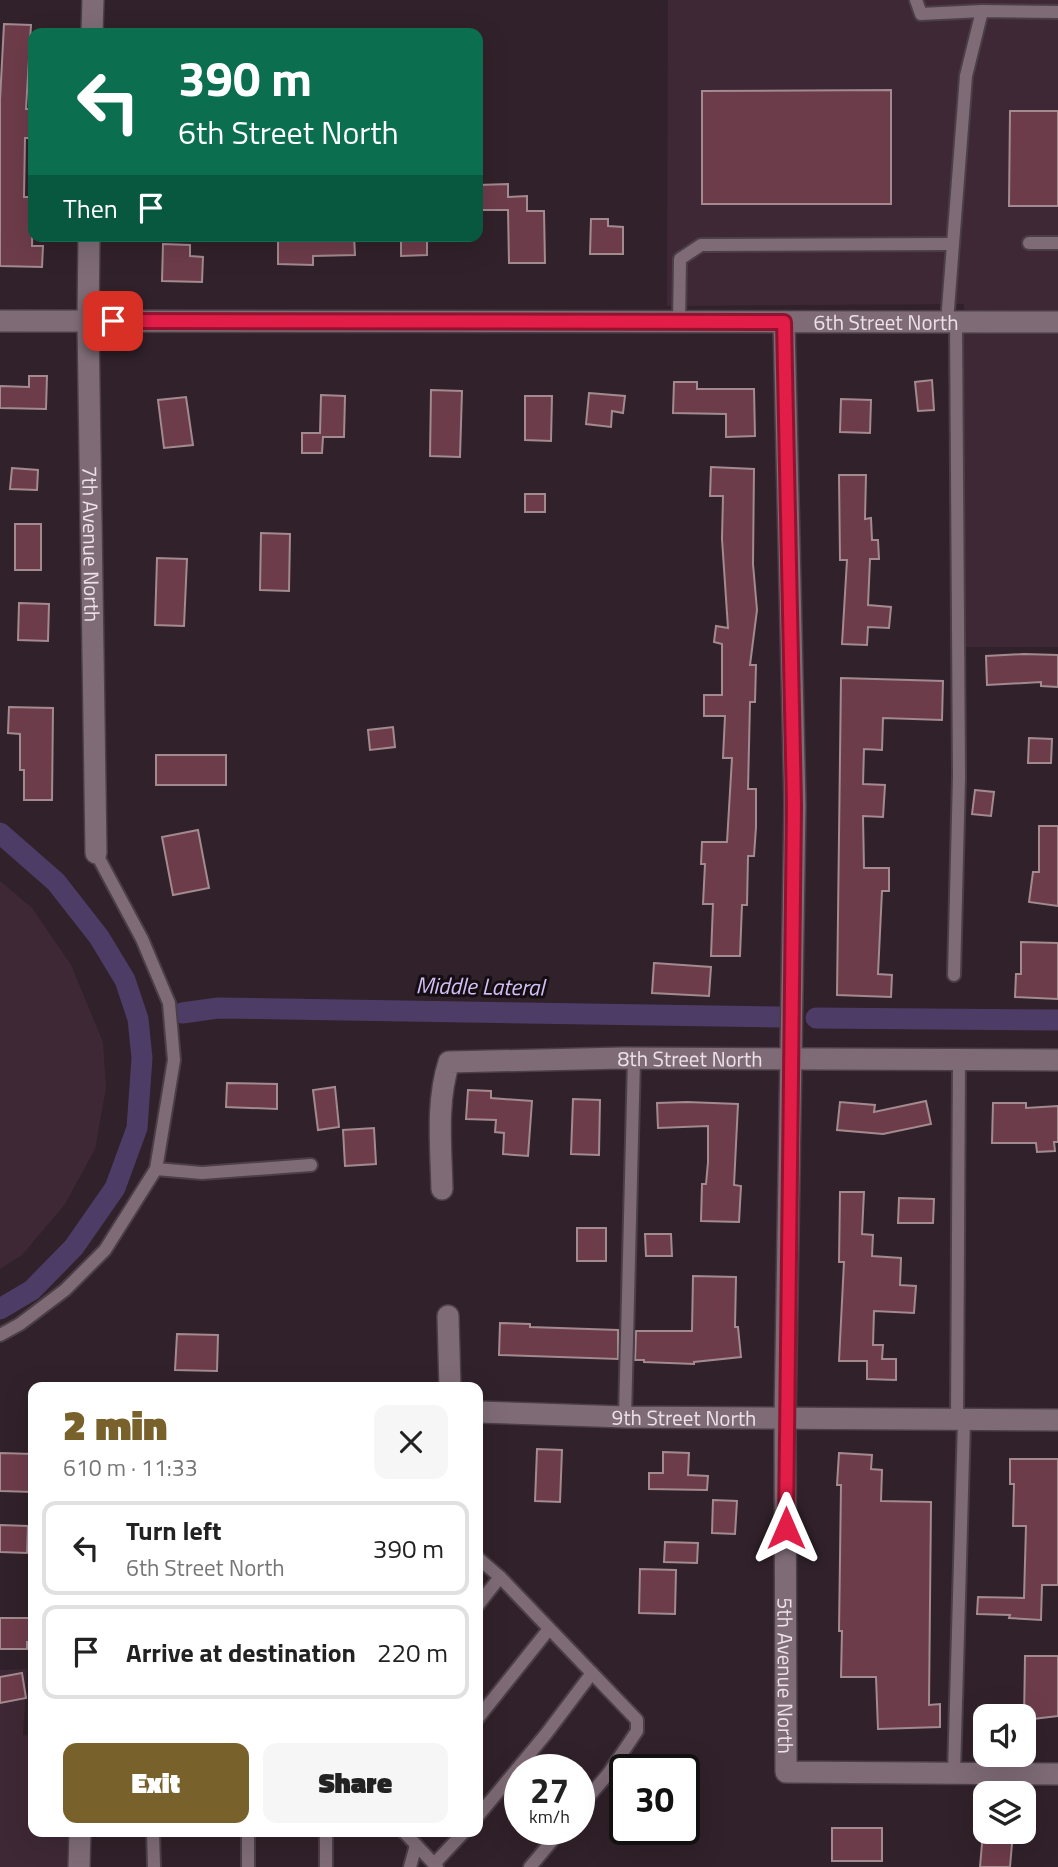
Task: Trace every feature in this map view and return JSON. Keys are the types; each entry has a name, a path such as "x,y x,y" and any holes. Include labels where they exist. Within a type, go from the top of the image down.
{"street":[{"path":"92,28 93,0"},
{"name":"7th Avenue North","path":"89,242 96,853"},
{"name":"6th Street North","path":"0,321 1058,322"},
{"name":"5th Avenue North","path":"784,322 794,805 785,1419 786,1772 954,1773"},
{"name":"8th Street North","path":"442,1189 441,1110 443,1080 449,1062 634,1059 1058,1060"},
{"path":"448,1316 450,1382"},
{"name":"9th Street North","path":"483,1412 625,1417 1058,1420"},
{"path":"954,1773 1058,1774"},
{"path":"79,1837 79,1867"}],"lane":[{"path":"916,0 921,14 982,11 1058,12"},
{"path":"954,975 959,777 953,244 966,76 982,11"},
{"path":"1029,243 1058,243"},
{"path":"680,322 680,260 701,245 953,244"},
{"path":"0,1335 20,1324 65,1290 105,1250 156,1170 174,1060 169,1003 142,939 96,853"},
{"path":"625,1417 634,1059"},
{"path":"954,1773 961,1421 959,1060"},
{"path":"156,1170 202,1173 311,1165"},
{"path":"483,1562 637,1720 637,1731 595,1789"},
{"path":"483,1599 500,1577"},
{"path":"483,1712 549,1629"},
{"path":"483,1810 592,1673"},
{"path":"153,1837 154,1867"},
{"path":"248,1837 248,1867"},
{"path":"326,1837 326,1867"},
{"path":"409,1837 436,1865 460,1837"},
{"path":"410,1867 416,1845"},
{"path":"530,1867 549,1845"}],"shaded area":[{"path":"668,0 1058,0 1058,647 963,647 964,304 667,306"},
{"path":"0,881 32,908 71,965 103,1042 106,1088 95,1149 65,1204 22,1255 0,1269"},
{"path":"27,1669 23,1735 28,1736 28,1837 69,1837 69,1867 0,1867 0,1670"}],"building":[{"path":"4,24 31,25 28,28 28,138 25,138 24,197 28,197 28,242 32,242 32,246 43,246 42,267 0,266 0,100"},
{"path":"891,90 891,204 702,204 702,91"},
{"path":"1010,111 1058,111 1058,206 1009,206"},
{"path":"508,184 508,197 527,196 527,211 544,211 545,263 509,263 508,210 483,210 483,185"},
{"path":"591,219 608,219 608,226 623,227 623,254 590,254"},
{"path":"278,242 354,242 355,255 313,256 313,265 278,264"},
{"path":"401,242 427,242 427,255 401,256"},
{"path":"163,244 190,245 190,256 203,257 202,282 162,281"},
{"path":"29,376 47,376 46,409 0,408 0,386 29,387"},
{"path":"932,380 934,410 918,411 915,382"},
{"path":"674,382 697,382 697,389 754,389 755,436 726,437 726,414 673,413"},
{"path":"431,390 462,391 460,457 430,456"},
{"path":"589,393 625,396 623,413 612,411 611,427 586,424"},
{"path":"321,395 345,396 344,437 323,437 322,453 302,453 302,433 320,433"},
{"path":"525,396 552,396 551,441 525,440"},
{"path":"186,397 193,445 164,448 158,400"},
{"path":"841,399 871,400 870,433 840,432"},
{"path":"711,467 754,469 753,564 757,610 750,665 756,665 755,702 750,702 748,789 756,789 756,827 754,856 748,856 747,905 742,905 740,956 711,956 713,904 703,904 705,864 701,864 702,842 727,842 732,758 723,758 725,716 704,716 704,695 722,695 722,644 714,642 716,626 728,628 722,539 723,496 710,496"},
{"path":"12,468 38,470 37,490 10,489"},
{"path":"839,475 866,475 865,519 871,518 872,540 878,540 879,559 870,559 868,605 891,607 889,628 868,627 867,645 842,644 847,560 840,560"},
{"path":"525,494 545,494 545,512 525,512"},
{"path":"15,524 41,524 41,570 15,570"},
{"path":"261,533 290,534 289,591 260,590"},
{"path":"157,558 187,559 184,626 155,625"},
{"path":"19,603 49,604 48,641 18,640"},
{"path":"1058,655 1058,687 1041,686 1041,682 987,685 986,656"},
{"path":"841,678 943,681 942,720 883,718 882,750 864,749 863,784 885,785 883,817 863,816 864,868 889,868 889,891 882,891 878,974 892,975 891,997 837,995"},
{"path":"9,707 53,708 52,800 24,800 24,770 20,770 20,734 8,733"},
{"path":"393,727 395,747 370,750 368,730"},
{"path":"1029,738 1052,739 1051,763 1028,763"},
{"path":"156,755 226,755 226,785 156,785"},
{"path":"975,790 994,792 991,816 972,814"},
{"path":"1039,826 1058,826 1058,906 1029,902 1033,872 1039,872"},
{"path":"198,830 209,888 173,895 162,837"},
{"path":"1021,942 1058,943 1058,999 1015,997 1016,974 1021,974"},
{"path":"654,963 711,967 709,996 652,993"},
{"path":"227,1083 277,1084 277,1109 226,1107"},
{"path":"335,1087 339,1127 318,1130 313,1090"},
{"path":"468,1090 491,1091 491,1098 532,1101 528,1156 503,1154 504,1133 495,1132 496,1120 466,1119"},
{"path":"573,1099 600,1100 599,1155 571,1154"},
{"path":"926,1101 931,1124 883,1134 837,1130 840,1102 875,1105 874,1112"},
{"path":"657,1103 738,1104 734,1185 741,1186 739,1222 701,1221 702,1184 706,1184 708,1162 708,1126 658,1128"},
{"path":"993,1103 1026,1103 1026,1108 1058,1106 1058,1142 1054,1142 1055,1151 1037,1152 1036,1143 992,1143"},
{"path":"374,1128 376,1164 345,1166 343,1130"},
{"path":"840,1192 864,1192 862,1234 873,1235 872,1256 901,1258 900,1285 916,1286 914,1313 874,1311 873,1345 883,1345 882,1359 896,1359 896,1380 867,1379 867,1361 839,1361 844,1262 839,1262"},
{"path":"899,1198 934,1199 933,1223 898,1223"},
{"path":"577,1228 606,1228 606,1261 577,1261"},
{"path":"645,1234 671,1234 672,1256 646,1256"},
{"path":"693,1276 736,1277 735,1327 738,1327 741,1357 694,1364 635,1360 636,1331 692,1331"},
{"path":"500,1323 530,1324 530,1327 618,1330 618,1359 499,1355"},
{"path":"177,1334 218,1335 217,1371 175,1370"},
{"path":"537,1449 562,1450 560,1502 535,1501"},
{"path":"663,1452 689,1453 688,1475 708,1476 707,1490 649,1489 649,1473 663,1473"},
{"path":"0,1453 28,1454 28,1492 0,1491"},
{"path":"839,1453 872,1455 871,1469 882,1470 881,1501 931,1502 929,1705 940,1704 940,1727 878,1729 876,1677 841,1677 841,1485 837,1485"},
{"path":"1010,1459 1058,1459 1058,1585 1042,1585 1041,1620 977,1614 978,1597 1024,1598 1026,1526 1013,1526 1014,1484 1010,1484"},
{"path":"713,1500 737,1501 735,1534 712,1533"},
{"path":"0,1525 28,1526 27,1553 0,1552"},
{"path":"665,1542 698,1543 697,1563 664,1562"},
{"path":"640,1569 676,1570 675,1614 639,1613"},
{"path":"0,1618 28,1618 27,1649 0,1649"},
{"path":"1025,1656 1058,1656 1058,1716 1036,1719 1036,1704 1024,1704"},
{"path":"22,1673 26,1698 0,1703 0,1677"},
{"path":"832,1828 882,1828 882,1861 832,1861"},
{"path":"982,1844 1012,1844 1010,1867 980,1867"}],"waterway":[{"path":"0,833 56,882 99,937 125,980 138,1019 142,1058 137,1128 115,1188 74,1247 32,1290 0,1309"},
{"name":"Middle Lateral","path":"182,1013 218,1008 778,1017"},
{"name":"Middle Lateral","path":"816,1018 1058,1020"}],"route":[{"path":"113,321 784,322 794,805 785,1419 786,1528"}]}
